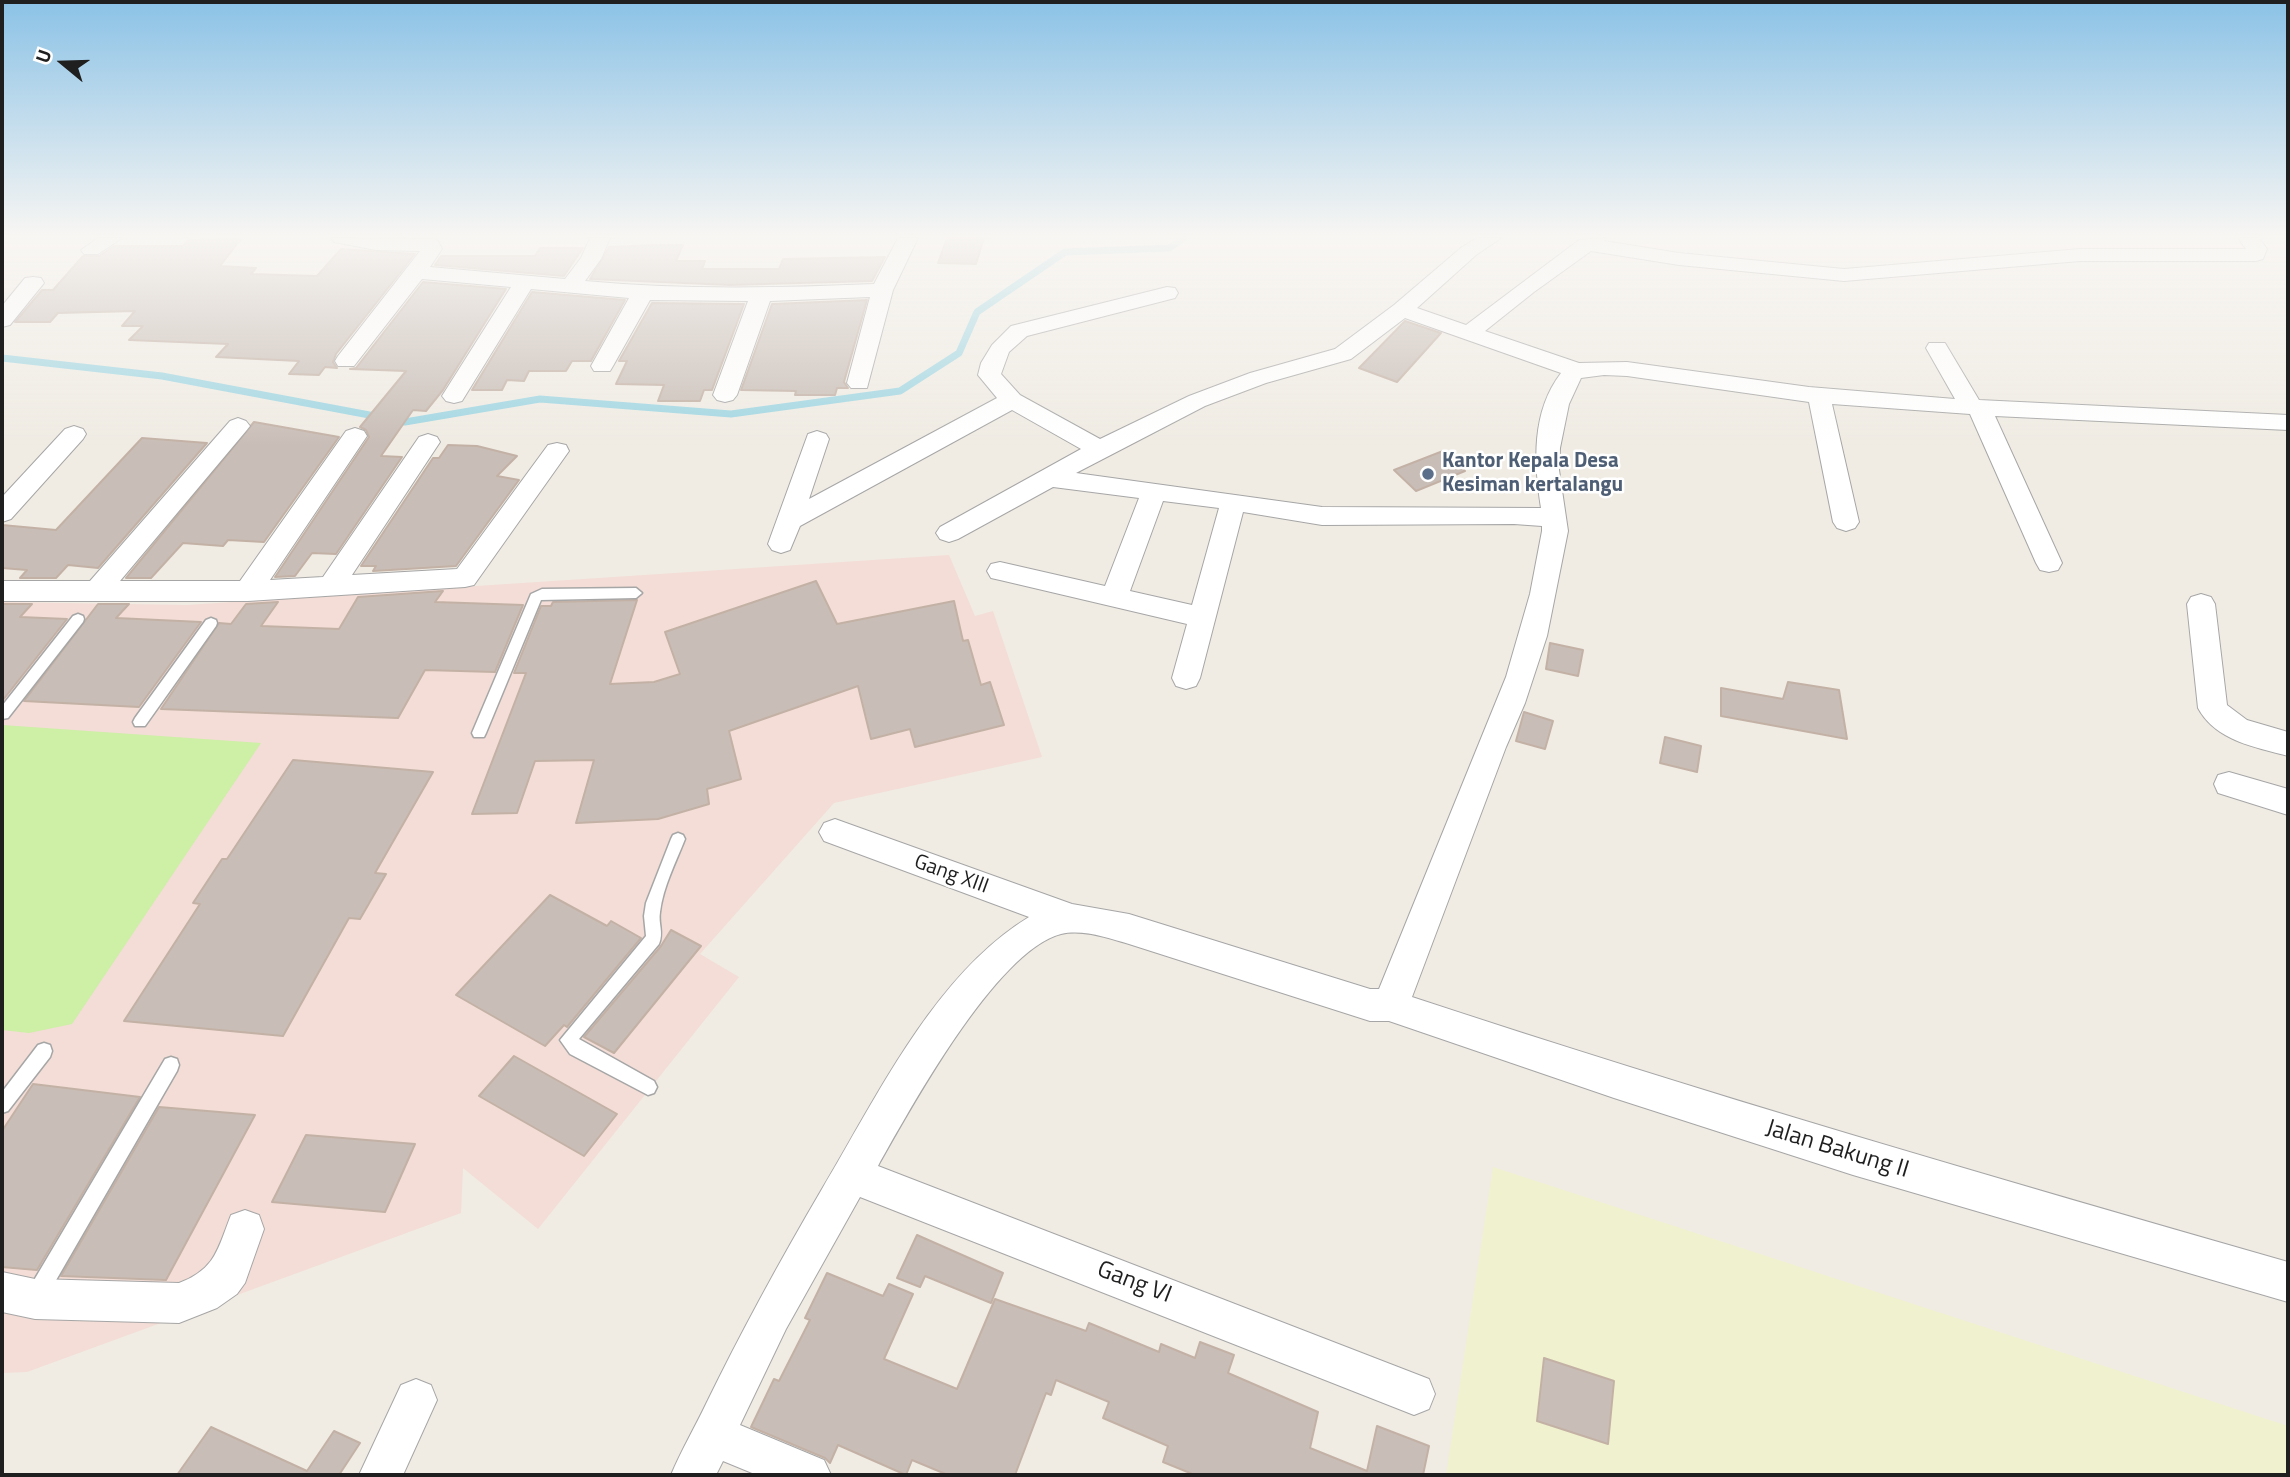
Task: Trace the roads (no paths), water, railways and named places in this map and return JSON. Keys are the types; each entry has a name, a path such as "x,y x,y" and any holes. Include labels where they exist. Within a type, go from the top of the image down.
{"street":[{"path":"346,361 389,307"},
{"path":"454,396 509,307"},
{"path":"602,366 635,307"},
{"path":"725,395 757,307"},
{"path":"859,383 879,307"},
{"path":"1098,449 1012,400 989,372 1013,335 1116,307"},
{"path":"948,533 1098,449 1197,401 1258,378 1343,354 1405,307"},
{"path":"1469,333 1501,307"},
{"path":"1402,310 1576,370"},
{"path":"1937,348 1975,407 2049,563"},
{"path":"1389,1005 1401,984 1493,743 1513,699 1545,584 1555,527 1547,472 1548,448 1556,410 1568,378 1576,370 1587,367 1613,367 1819,396 2288,423"},
{"path":"1819,396 1846,522"},
{"path":"817,439 785,533 1012,400"},
{"path":"97,592 239,426"},
{"path":"2,513 74,434"},
{"path":"248,592 355,436"},
{"path":"332,585 428,442"},
{"path":"2,591 248,592 465,578 557,451"},
{"path":"1050,478 1322,516 1514,515 1555,518"},
{"path":"1114,599 1154,491"},
{"path":"1186,678 1233,502"},
{"path":"1000,571 1203,618"},
{"path":"2201,604 2213,708 2220,720 2235,729 2288,744"},
{"path":"2228,784 2288,802"},
{"name":"Gang XIII","path":"835,832 1067,917 1129,929 1370,1005 1389,1005"},
{"path":"693,1475 761,1337 852,1175 942,1027 966,995 1009,950 1031,932 1067,917"},
{"name":"Jalan Bakung II","path":"1389,1005 1614,1081 1853,1156 2288,1282"},
{"name":"Gang VI","path":"852,1175 1414,1394"},
{"path":"18,1295 179,1303 203,1294 223,1280 231,1269 245,1229"},
{"path":"381,1475 416,1400"},
{"path":"714,1436 809,1475"}],"lane":[{"path":"479,733 536,597 550,593 636,593"},
{"path":"3,714 78,619"},
{"path":"140,722 211,623"},
{"path":"648,1087 576,1048 568,1040 653,939 656,932 651,916 663,875 678,839"},
{"path":"2,1105 44,1051"},
{"path":"18,1295 172,1065"}],"waterway":[{"path":"394,420 405,422 540,399 731,414 900,391 959,353 977,312 984,307"},
{"path":"2,358 162,376 380,417"}],"place":[{"name":"Kantor Kepala Desa Kesiman kertalangu","path":"1428,474"}]}
